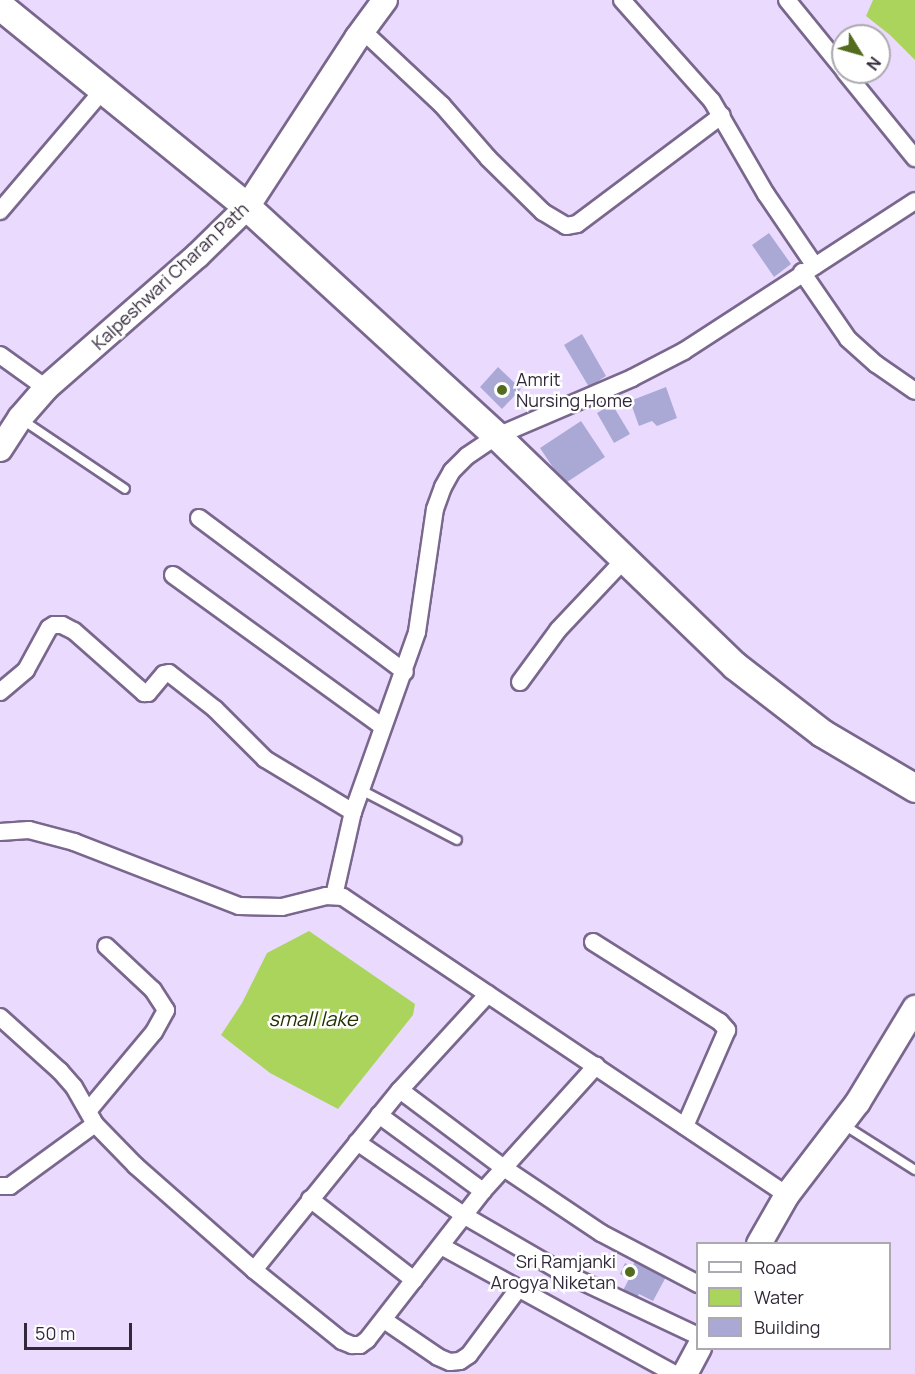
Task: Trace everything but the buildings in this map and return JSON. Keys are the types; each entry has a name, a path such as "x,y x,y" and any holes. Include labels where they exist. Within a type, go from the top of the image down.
{"main road":[{"path":"2,10 104,89 247,207 497,436 734,665 822,733 915,788"}],"street":[{"path":"622,0 702,88 722,115 848,339 876,364 915,391"},
{"path":"787,0 831,55"},
{"name":"Kalpeshwari Charan Path","path":"0,449 20,418 46,387 198,255 247,207 363,31 378,3"},
{"path":"363,31 442,105 488,158 543,212 566,226 577,224 722,115"},
{"path":"855,84 915,158"},
{"path":"0,211 104,89"},
{"path":"334,896 353,812 405,672 417,632 435,509 443,487 467,456 497,436 633,378 684,351 915,201"},
{"path":"0,355 46,387"},
{"path":"199,518 405,672"},
{"path":"520,682 558,630 624,560"},
{"path":"173,575 383,727"},
{"path":"0,692 26,670 49,628 58,624 62,625 74,631 144,693 148,693 164,674 169,673 215,709 266,759 353,812"},
{"path":"0,832 29,830 74,842 239,906 282,907 334,896 355,904 787,1195"},
{"path":"593,942 726,1027 727,1034 685,1126"},
{"path":"0,1186 10,1186 91,1117 154,1032 166,1010 153,990 106,946"},
{"path":"254,1270 309,1199 400,1090 488,994"},
{"path":"760,1242 787,1195 858,1102 915,1008"},
{"path":"0,1017 60,1071 74,1087 91,1117 136,1166 254,1270 342,1341 352,1345 360,1345 368,1340 483,1191 596,1066"},
{"path":"400,1090 504,1168 601,1233 696,1283"},
{"path":"379,1115 483,1191"},
{"path":"357,1142 465,1216 558,1270 696,1335"},
{"path":"309,1199 414,1280"},
{"path":"441,1246 518,1289 688,1368"},
{"path":"384,1320 438,1357 450,1362 460,1361 469,1355 518,1289"}],"lane":[{"path":"20,418 125,489"},
{"path":"361,790 457,840"},
{"path":"842,1124 915,1170"}],"water":[{"path":"873,0 915,0 915,60 891,36 891,24 876,24 866,16"},
{"name":"small lake","path":"309,931 415,1004 413,1015 338,1109 270,1073 221,1035 242,1003 267,953"}],"place":[{"name":"Amrit Nursing Home","path":"502,390"},
{"name":"Sri Ramjanki Arogya Niketan","path":"630,1272"}]}
